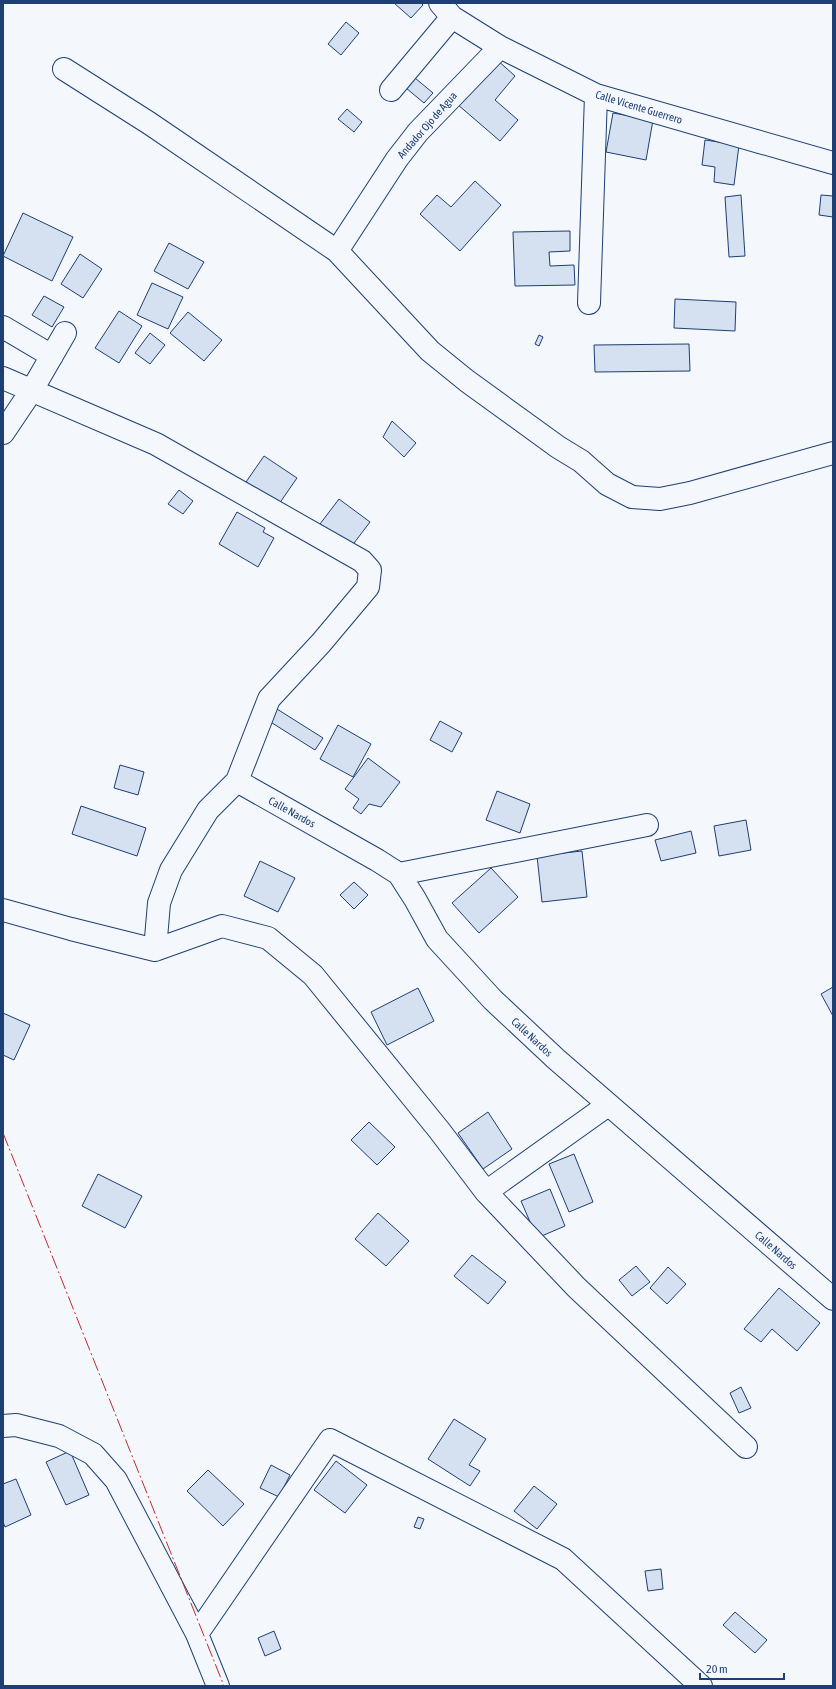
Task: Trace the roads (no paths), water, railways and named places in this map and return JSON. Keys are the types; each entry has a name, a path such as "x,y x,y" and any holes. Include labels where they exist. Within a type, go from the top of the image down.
{"street":[{"name":"Calle Vicente Guerrero","path":"446,10 500,47 596,96 833,163"},
{"path":"391,90 446,10"},
{"name":"Andador Ojo de Agua","path":"337,251 397,159 418,132 500,47"},
{"path":"64,69 149,123 337,251 430,351 558,448 580,461 607,484 632,497 660,499 690,493 833,452"},
{"path":"589,302 596,96"},
{"path":"3,327 52,356"},
{"path":"3,433 32,390 65,333"},
{"path":"3,378 156,444 362,561 370,570 368,587 321,643 269,699 237,781 208,810 171,870 159,903 155,950"},
{"name":"Calle Nardos","path":"237,781 399,874 415,899 437,940 493,1000 608,1105 833,1299"},
{"path":"399,874 647,825"},
{"path":"3,910 155,950 222,926 268,938 313,975 439,1130 486,1192 576,1287 746,1447"},
{"path":"486,1192 608,1105"},
{"path":"3,1426 16,1425 59,1436 93,1454 116,1480 197,1634 218,1686"},
{"path":"197,1634 330,1440 563,1559 701,1686"}]}
